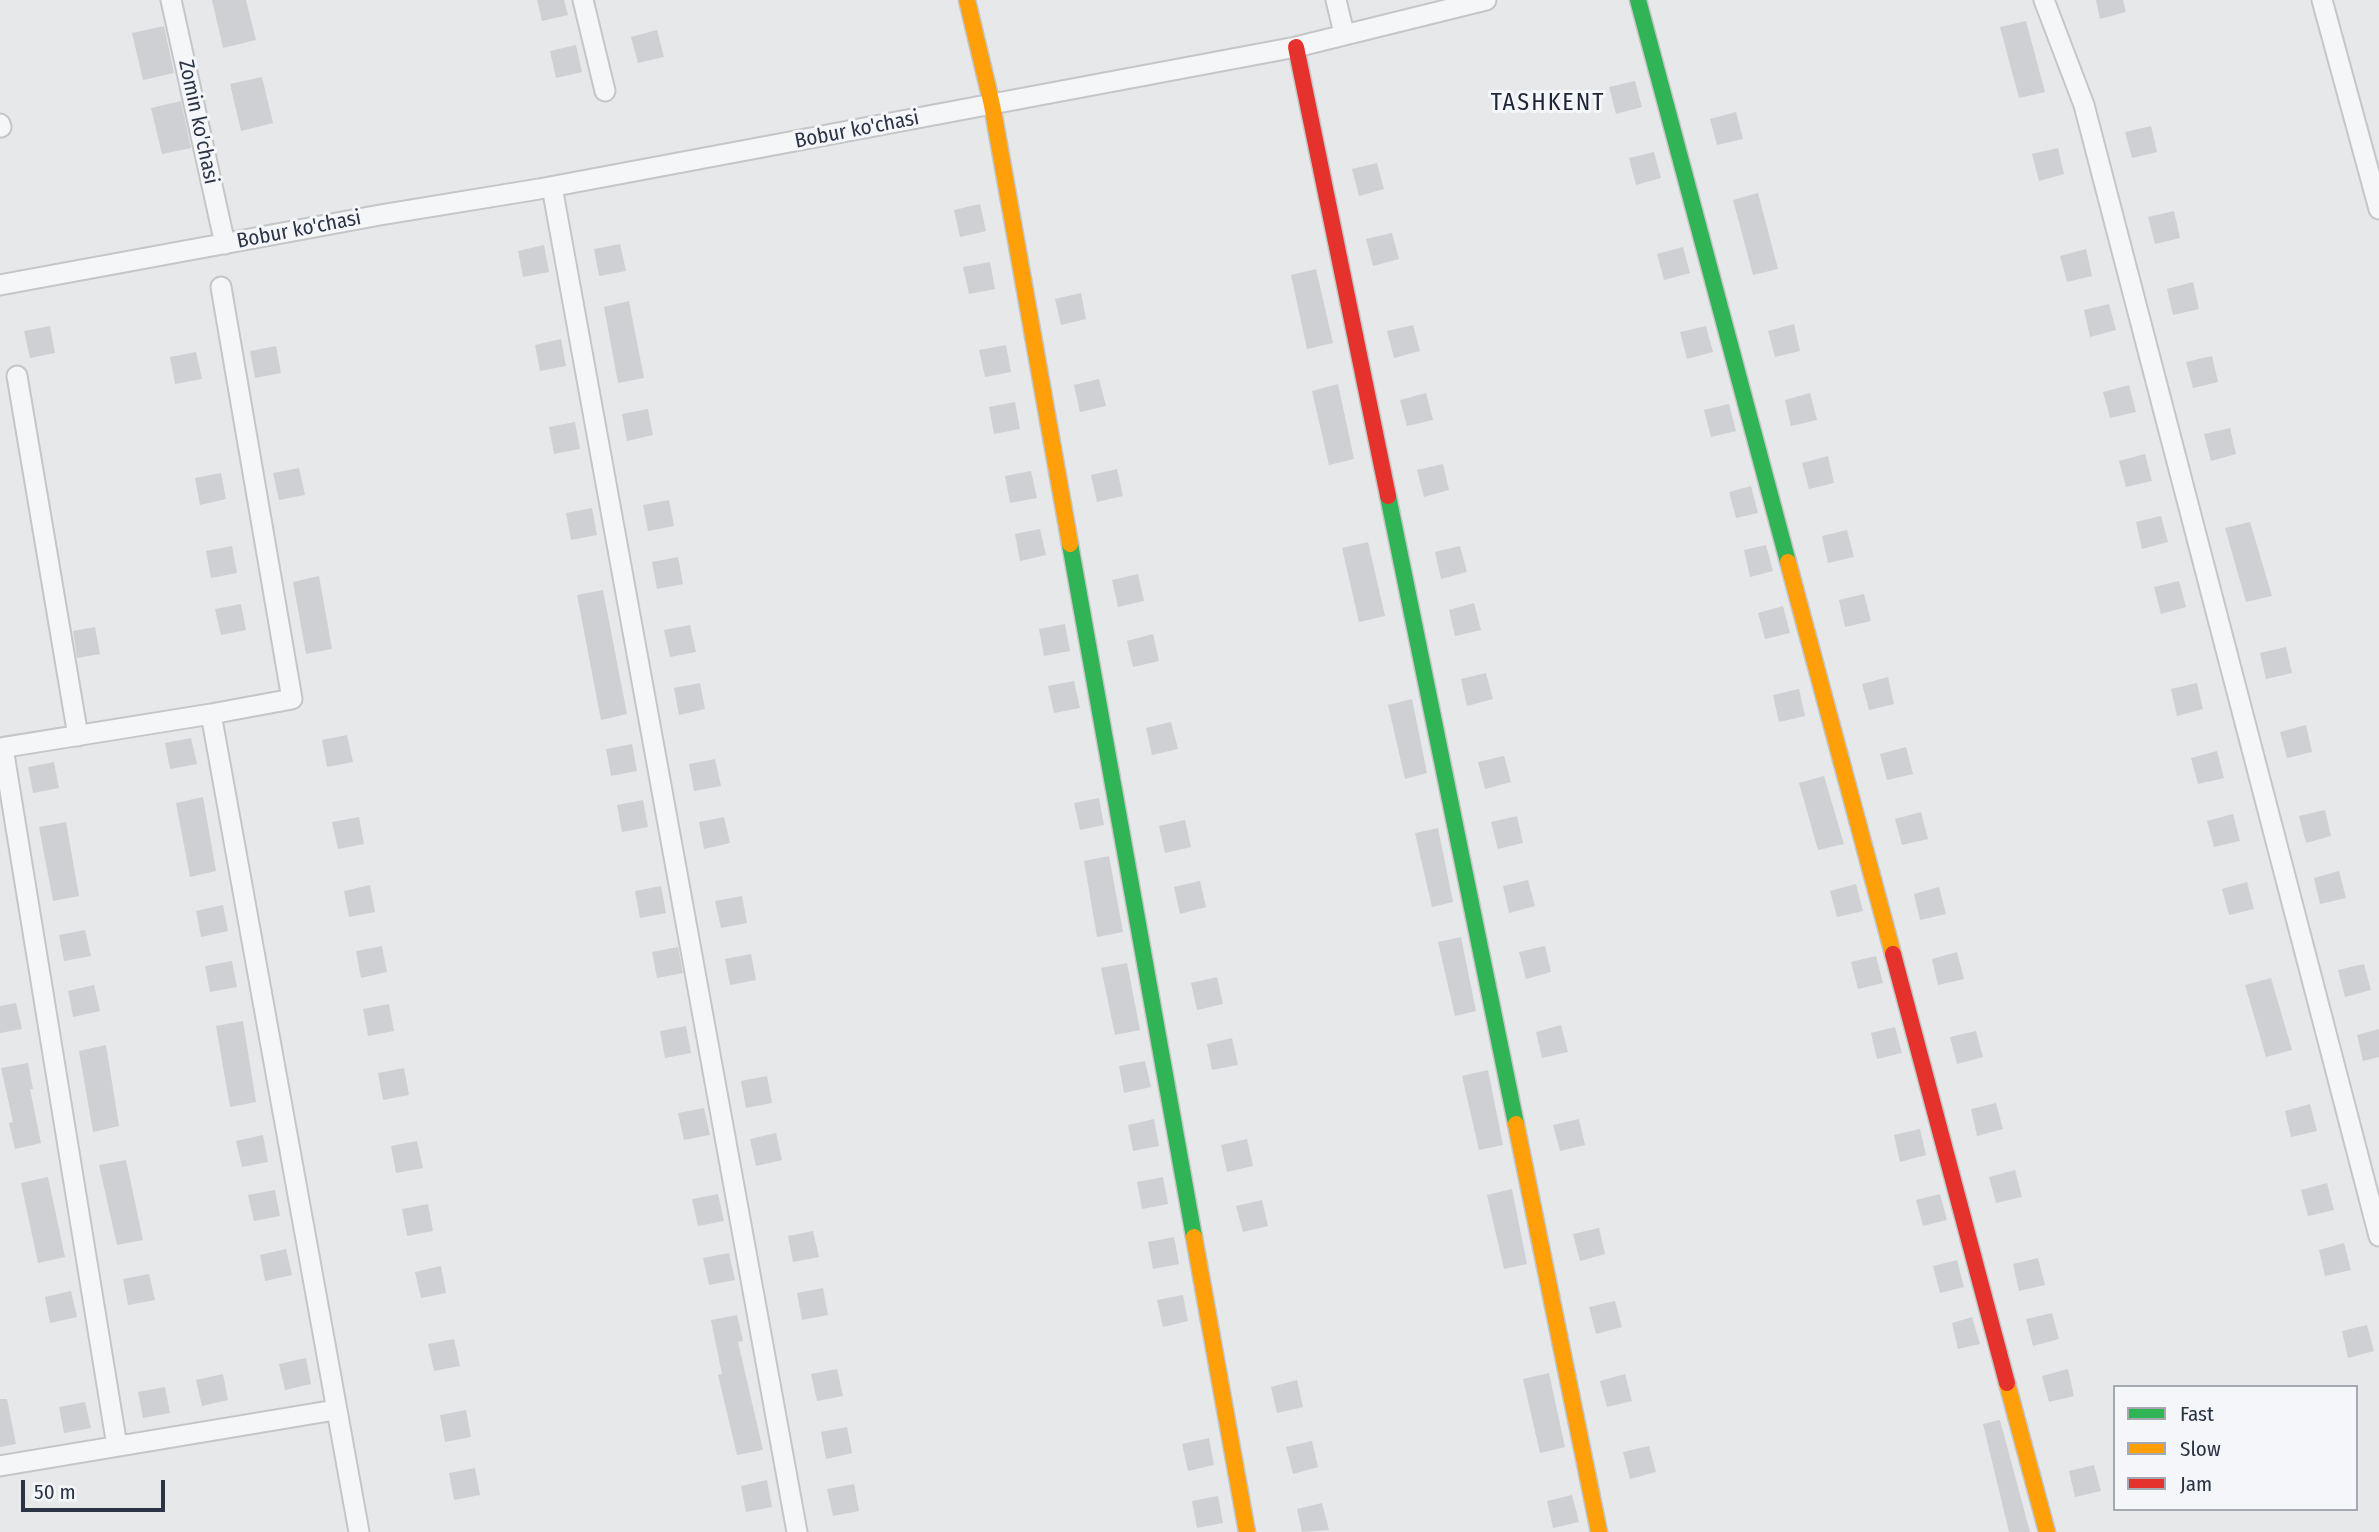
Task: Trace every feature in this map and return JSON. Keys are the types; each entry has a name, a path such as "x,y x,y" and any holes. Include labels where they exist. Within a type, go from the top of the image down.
{"street":[{"name":"Zomin ko'chasi","path":"171,0 225,244"},
{"path":"583,0 605,91"},
{"path":"967,0 992,105 1247,1532"},
{"path":"1336,0 1344,33"},
{"name":"Bobur ko'chasi","path":"0,285 552,187 1296,47 1486,0"},
{"path":"1638,0 2047,1532"},
{"path":"2044,0 2084,105 2379,1236"},
{"path":"2322,0 2379,209"},
{"path":"1296,47 1599,1532"},
{"path":"552,187 797,1532"},
{"path":"117,1446 1,748 292,699 221,287"},
{"path":"17,376 78,736"},
{"path":"211,714 359,1532"},
{"path":"0,1466 335,1410"}],"building":[{"path":"212,0 246,0 256,40 223,48"},
{"path":"537,0 564,0 568,15 542,21"},
{"path":"2096,0 2123,0 2126,12 2100,19"},
{"path":"2026,21 2045,92 2019,98 2000,27"},
{"path":"164,26 174,73 143,80 132,33"},
{"path":"657,30 664,57 638,63 631,37"},
{"path":"576,45 582,72 556,78 550,51"},
{"path":"262,77 273,123 241,131 230,84"},
{"path":"1635,81 1642,107 1616,114 1609,87"},
{"path":"181,101 191,148 162,154 151,108"},
{"path":"1736,112 1743,139 1717,145 1710,119"},
{"path":"2151,126 2157,152 2132,158 2125,132"},
{"path":"2058,148 2064,174 2039,181 2032,154"},
{"path":"1654,152 1661,178 1636,185 1629,158"},
{"path":"1377,163 1384,189 1359,196 1352,169"},
{"path":"1758,193 1778,269 1753,275 1733,200"},
{"path":"980,204 986,231 960,237 954,210"},
{"path":"2174,211 2180,238 2155,244 2148,217"},
{"path":"1392,233 1399,259 1373,266 1366,239"},
{"path":"620,244 626,271 599,276 594,249"},
{"path":"544,245 549,272 523,277 518,251"},
{"path":"1683,247 1690,273 1664,280 1657,254"},
{"path":"2086,249 2092,276 2067,282 2060,256"},
{"path":"990,262 995,289 969,294 963,267"},
{"path":"1316,269 1333,343 1307,349 1291,275"},
{"path":"2193,282 2199,309 2173,315 2167,289"},
{"path":"1081,293 1086,319 1061,325 1055,299"},
{"path":"629,301 644,378 618,383 604,307"},
{"path":"2109,304 2116,330 2090,337 2084,310"},
{"path":"1794,324 1800,351 1775,357 1768,331"},
{"path":"1413,325 1420,351 1394,358 1387,331"},
{"path":"50,326 55,353 30,358 24,331"},
{"path":"1706,326 1713,352 1687,359 1680,332"},
{"path":"561,339 566,366 540,371 535,345"},
{"path":"1006,345 1011,372 985,377 979,350"},
{"path":"276,346 281,373 255,378 250,351"},
{"path":"196,352 202,379 175,384 170,357"},
{"path":"2212,356 2218,382 2193,388 2186,362"},
{"path":"1099,379 1106,406 1080,412 1074,385"},
{"path":"1338,384 1354,459 1329,465 1312,391"},
{"path":"2129,385 2136,412 2110,418 2103,392"},
{"path":"1426,393 1433,420 1407,426 1400,400"},
{"path":"1810,393 1817,420 1791,426 1785,400"},
{"path":"1015,402 1020,429 994,434 989,407"},
{"path":"1729,404 1736,431 1711,437 1704,410"},
{"path":"648,409 653,435 627,441 622,414"},
{"path":"575,422 580,449 554,454 549,427"},
{"path":"2230,428 2236,454 2211,461 2204,434"},
{"path":"2145,454 2152,481 2126,487 2119,461"},
{"path":"1828,456 1834,483 1809,489 1802,463"},
{"path":"1443,464 1449,490 1424,497 1417,470"},
{"path":"299,468 305,495 279,500 273,473"},
{"path":"1117,469 1123,496 1097,502 1091,475"},
{"path":"1031,471 1037,498 1010,503 1005,476"},
{"path":"221,473 226,499 200,505 195,478"},
{"path":"1751,486 1758,513 1736,518 1729,492"},
{"path":"669,500 674,526 648,531 643,505"},
{"path":"592,508 597,535 571,540 566,513"},
{"path":"2161,516 2168,542 2142,549 2136,522"},
{"path":"2250,522 2272,596 2246,602 2225,528"},
{"path":"1040,529 1046,555 1020,561 1015,534"},
{"path":"1847,530 1854,557 1828,563 1822,536"},
{"path":"1368,542 1385,616 1359,622 1342,548"},
{"path":"1766,545 1773,571 1750,577 1744,550"},
{"path":"232,546 237,573 211,578 206,551"},
{"path":"1460,546 1467,572 1441,579 1435,552"},
{"path":"678,557 683,584 657,589 652,562"},
{"path":"1138,574 1144,601 1118,607 1112,580"},
{"path":"319,576 332,649 306,654 293,582"},
{"path":"2179,581 2186,607 2161,614 2154,587"},
{"path":"603,590 627,714 601,720 577,595"},
{"path":"1864,594 1871,621 1845,627 1839,600"},
{"path":"1474,603 1481,630 1455,636 1449,610"},
{"path":"241,604 246,630 221,635 215,609"},
{"path":"1783,606 1790,633 1765,639 1758,613"},
{"path":"1065,624 1070,651 1044,656 1039,629"},
{"path":"690,625 696,652 670,657 664,630"},
{"path":"95,627 100,654 77,658 73,631"},
{"path":"1153,634 1159,661 1133,667 1127,641"},
{"path":"2286,647 2292,673 2266,679 2260,653"},
{"path":"1486,673 1493,699 1467,706 1461,679"},
{"path":"1888,677 1894,704 1869,710 1862,684"},
{"path":"1074,681 1080,708 1054,713 1048,686"},
{"path":"700,683 705,709 679,715 674,688"},
{"path":"2197,683 2203,709 2177,716 2171,689"},
{"path":"1799,689 1805,716 1779,722 1773,695"},
{"path":"1412,699 1427,773 1405,779 1388,705"},
{"path":"1171,722 1178,749 1152,755 1146,728"},
{"path":"2306,725 2312,752 2287,758 2280,732"},
{"path":"347,735 353,762 327,767 322,740"},
{"path":"191,738 197,764 170,769 165,743"},
{"path":"632,744 637,771 611,776 606,749"},
{"path":"1906,747 1913,774 1887,780 1880,754"},
{"path":"2217,751 2224,778 2198,784 2191,758"},
{"path":"1504,756 1511,782 1485,789 1478,762"},
{"path":"715,759 721,786 694,791 689,764"},
{"path":"54,762 59,788 33,793 28,767"},
{"path":"1824,776 1844,844 1818,850 1799,783"},
{"path":"203,797 216,871 190,877 176,803"},
{"path":"1099,798 1104,825 1080,830 1074,803"},
{"path":"643,800 648,827 622,832 617,805"},
{"path":"2325,810 2331,836 2306,843 2299,816"},
{"path":"1921,812 1928,839 1902,845 1895,819"},
{"path":"2233,814 2240,841 2214,847 2207,821"},
{"path":"1517,816 1523,843 1498,849 1491,822"},
{"path":"359,817 364,844 338,849 332,822"},
{"path":"724,817 730,843 704,849 699,822"},
{"path":"1185,820 1191,847 1165,853 1159,826"},
{"path":"66,822 79,896 53,901 39,827"},
{"path":"1438,828 1453,902 1432,907 1415,833"},
{"path":"1109,856 1123,932 1097,937 1084,861"},
{"path":"2339,871 2346,898 2320,904 2314,878"},
{"path":"1528,880 1535,906 1509,913 1503,886"},
{"path":"1200,881 1206,907 1180,914 1174,887"},
{"path":"2247,882 2254,909 2229,915 2222,889"},
{"path":"1856,884 1863,911 1837,917 1830,891"},
{"path":"370,885 375,912 349,917 344,891"},
{"path":"661,886 666,913 640,918 635,891"},
{"path":"1939,887 1946,914 1920,920 1914,894"},
{"path":"742,896 747,923 721,928 715,901"},
{"path":"223,905 228,931 201,937 196,911"},
{"path":"85,930 91,956 64,961 59,935"},
{"path":"1461,937 1476,1011 1455,1016 1438,942"},
{"path":"382,946 387,972 361,978 356,951"},
{"path":"1545,946 1551,972 1526,979 1519,952"},
{"path":"678,947 683,973 657,978 652,952"},
{"path":"1957,952 1964,979 1938,985 1932,959"},
{"path":"751,954 756,980 730,985 725,959"},
{"path":"1876,956 1883,983 1858,989 1851,962"},
{"path":"232,961 237,987 210,992 205,966"},
{"path":"1127,963 1140,1030 1115,1035 1101,968"},
{"path":"2364,964 2371,990 2345,997 2338,970"},
{"path":"1217,977 1223,1004 1197,1010 1191,983"},
{"path":"2271,978 2292,1050 2266,1057 2245,985"},
{"path":"94,985 100,1011 73,1017 68,991"},
{"path":"16,1003 22,1029 0,1033 0,1006"},
{"path":"389,1004 394,1031 368,1036 363,1009"},
{"path":"243,1021 256,1102 230,1107 216,1026"},
{"path":"1561,1025 1568,1052 1542,1058 1536,1032"},
{"path":"686,1026 691,1053 665,1058 660,1031"},
{"path":"1895,1027 1902,1053 1877,1059 1871,1033"},
{"path":"2379,1029 2379,1057 2363,1061 2357,1035"},
{"path":"1976,1031 1983,1057 1957,1064 1950,1037"},
{"path":"1232,1038 1238,1065 1212,1070 1207,1044"},
{"path":"106,1045 119,1126 93,1132 79,1051"},
{"path":"1145,1061 1151,1087 1124,1093 1119,1066"},
{"path":"28,1063 33,1089 30,1089 41,1143 15,1149 9,1123 13,1122 1,1068"},
{"path":"404,1068 409,1095 383,1100 378,1073"},
{"path":"1488,1070 1503,1145 1479,1150 1462,1076"},
{"path":"767,1076 772,1103 746,1108 741,1081"},
{"path":"1996,1103 2003,1129 1977,1136 1971,1109"},
{"path":"2310,1104 2317,1131 2291,1137 2285,1111"},
{"path":"704,1108 710,1135 684,1140 678,1113"},
{"path":"1154,1119 1159,1146 1133,1151 1128,1125"},
{"path":"1579,1119 1585,1145 1560,1151 1553,1125"},
{"path":"1920,1129 1926,1155 1900,1162 1894,1135"},
{"path":"776,1133 782,1160 756,1166 750,1139"},
{"path":"263,1135 268,1162 242,1167 236,1141"},
{"path":"1247,1139 1253,1166 1227,1172 1221,1145"},
{"path":"417,1141 423,1168 396,1173 391,1146"},
{"path":"126,1160 143,1240 117,1245 99,1165"},
{"path":"2015,1170 2022,1197 1996,1203 1989,1177"},
{"path":"48,1177 65,1257 38,1263 21,1183"},
{"path":"1163,1177 1168,1204 1142,1209 1137,1182"},
{"path":"2327,1183 2334,1210 2308,1216 2301,1190"},
{"path":"1512,1189 1527,1264 1504,1269 1487,1195"},
{"path":"275,1190 280,1216 254,1221 248,1195"},
{"path":"718,1194 724,1221 698,1226 692,1199"},
{"path":"1940,1194 1947,1220 1923,1226 1916,1200"},
{"path":"1262,1200 1268,1226 1243,1232 1236,1206"},
{"path":"428,1204 433,1231 407,1236 402,1209"},
{"path":"1599,1228 1605,1254 1580,1261 1573,1234"},
{"path":"813,1231 819,1257 793,1262 788,1236"},
{"path":"1174,1237 1179,1264 1153,1269 1148,1242"},
{"path":"2344,1243 2351,1270 2325,1276 2319,1250"},
{"path":"286,1249 292,1275 265,1281 260,1255"},
{"path":"729,1253 735,1280 709,1285 703,1258"},
{"path":"2038,1258 2045,1285 2019,1291 2013,1264"},
{"path":"1957,1260 1964,1287 1940,1293 1933,1266"},
{"path":"441,1266 446,1293 421,1298 415,1272"},
{"path":"149,1274 155,1300 128,1305 123,1279"},
{"path":"823,1288 828,1315 802,1320 797,1293"},
{"path":"71,1291 77,1317 50,1323 45,1297"},
{"path":"1183,1295 1188,1321 1163,1327 1157,1300"},
{"path":"1615,1301 1622,1327 1596,1334 1589,1307"},
{"path":"2052,1313 2059,1339 2033,1346 2026,1319"},
{"path":"737,1315 743,1341 738,1342 763,1450 737,1455 718,1375 722,1374 711,1320"},
{"path":"1972,1317 1980,1344 1958,1349 1952,1323"},
{"path":"2367,1325 2374,1351 2348,1358 2342,1331"},
{"path":"454,1339 460,1366 434,1371 428,1344"},
{"path":"306,1358 311,1384 285,1390 279,1364"},
{"path":"837,1369 843,1396 817,1401 811,1374"},
{"path":"2068,1369 2074,1396 2049,1402 2042,1376"},
{"path":"1549,1373 1565,1447 1540,1453 1523,1379"},
{"path":"223,1374 228,1400 202,1406 196,1380"},
{"path":"1625,1374 1632,1401 1607,1407 1600,1381"},
{"path":"1297,1380 1303,1407 1277,1413 1271,1387"},
{"path":"165,1387 170,1413 143,1418 138,1392"},
{"path":"0,1399 7,1399 16,1444 0,1447"},
{"path":"85,1402 91,1428 64,1433 59,1407"},
{"path":"466,1410 471,1437 445,1442 440,1415"},
{"path":"2000,1420 2030,1532 2009,1532 1983,1424"},
{"path":"847,1427 852,1453 826,1459 821,1432"},
{"path":"1209,1438 1214,1465 1188,1471 1182,1444"},
{"path":"1312,1441 1318,1467 1293,1474 1286,1447"},
{"path":"1649,1446 1656,1472 1630,1479 1623,1452"},
{"path":"2094,1465 2101,1491 2075,1497 2069,1471"},
{"path":"475,1468 480,1495 454,1500 449,1473"},
{"path":"767,1480 772,1507 746,1512 741,1486"},
{"path":"854,1484 859,1511 833,1516 827,1489"},
{"path":"1572,1495 1579,1522 1553,1528 1547,1501"},
{"path":"1218,1496 1223,1523 1197,1528 1192,1501"},
{"path":"1322,1503 1329,1530 1302,1532 1297,1509"}],"traffic: fast":[{"path":"1638,0 1788,562"},
{"path":"1388,496 1516,1124"},
{"path":"1070,544 1194,1237"}],"traffic: slow":[{"path":"967,0 992,105 1070,544"},
{"path":"1788,562 1893,954"},
{"path":"1516,1124 1599,1532"},
{"path":"1194,1237 1247,1532"},
{"path":"2007,1383 2047,1532"}],"traffic: jam":[{"path":"1296,47 1388,496"},
{"path":"1893,954 2007,1383"}],"district":[{"name":"TASHKENT","path":"1548,103"}]}
